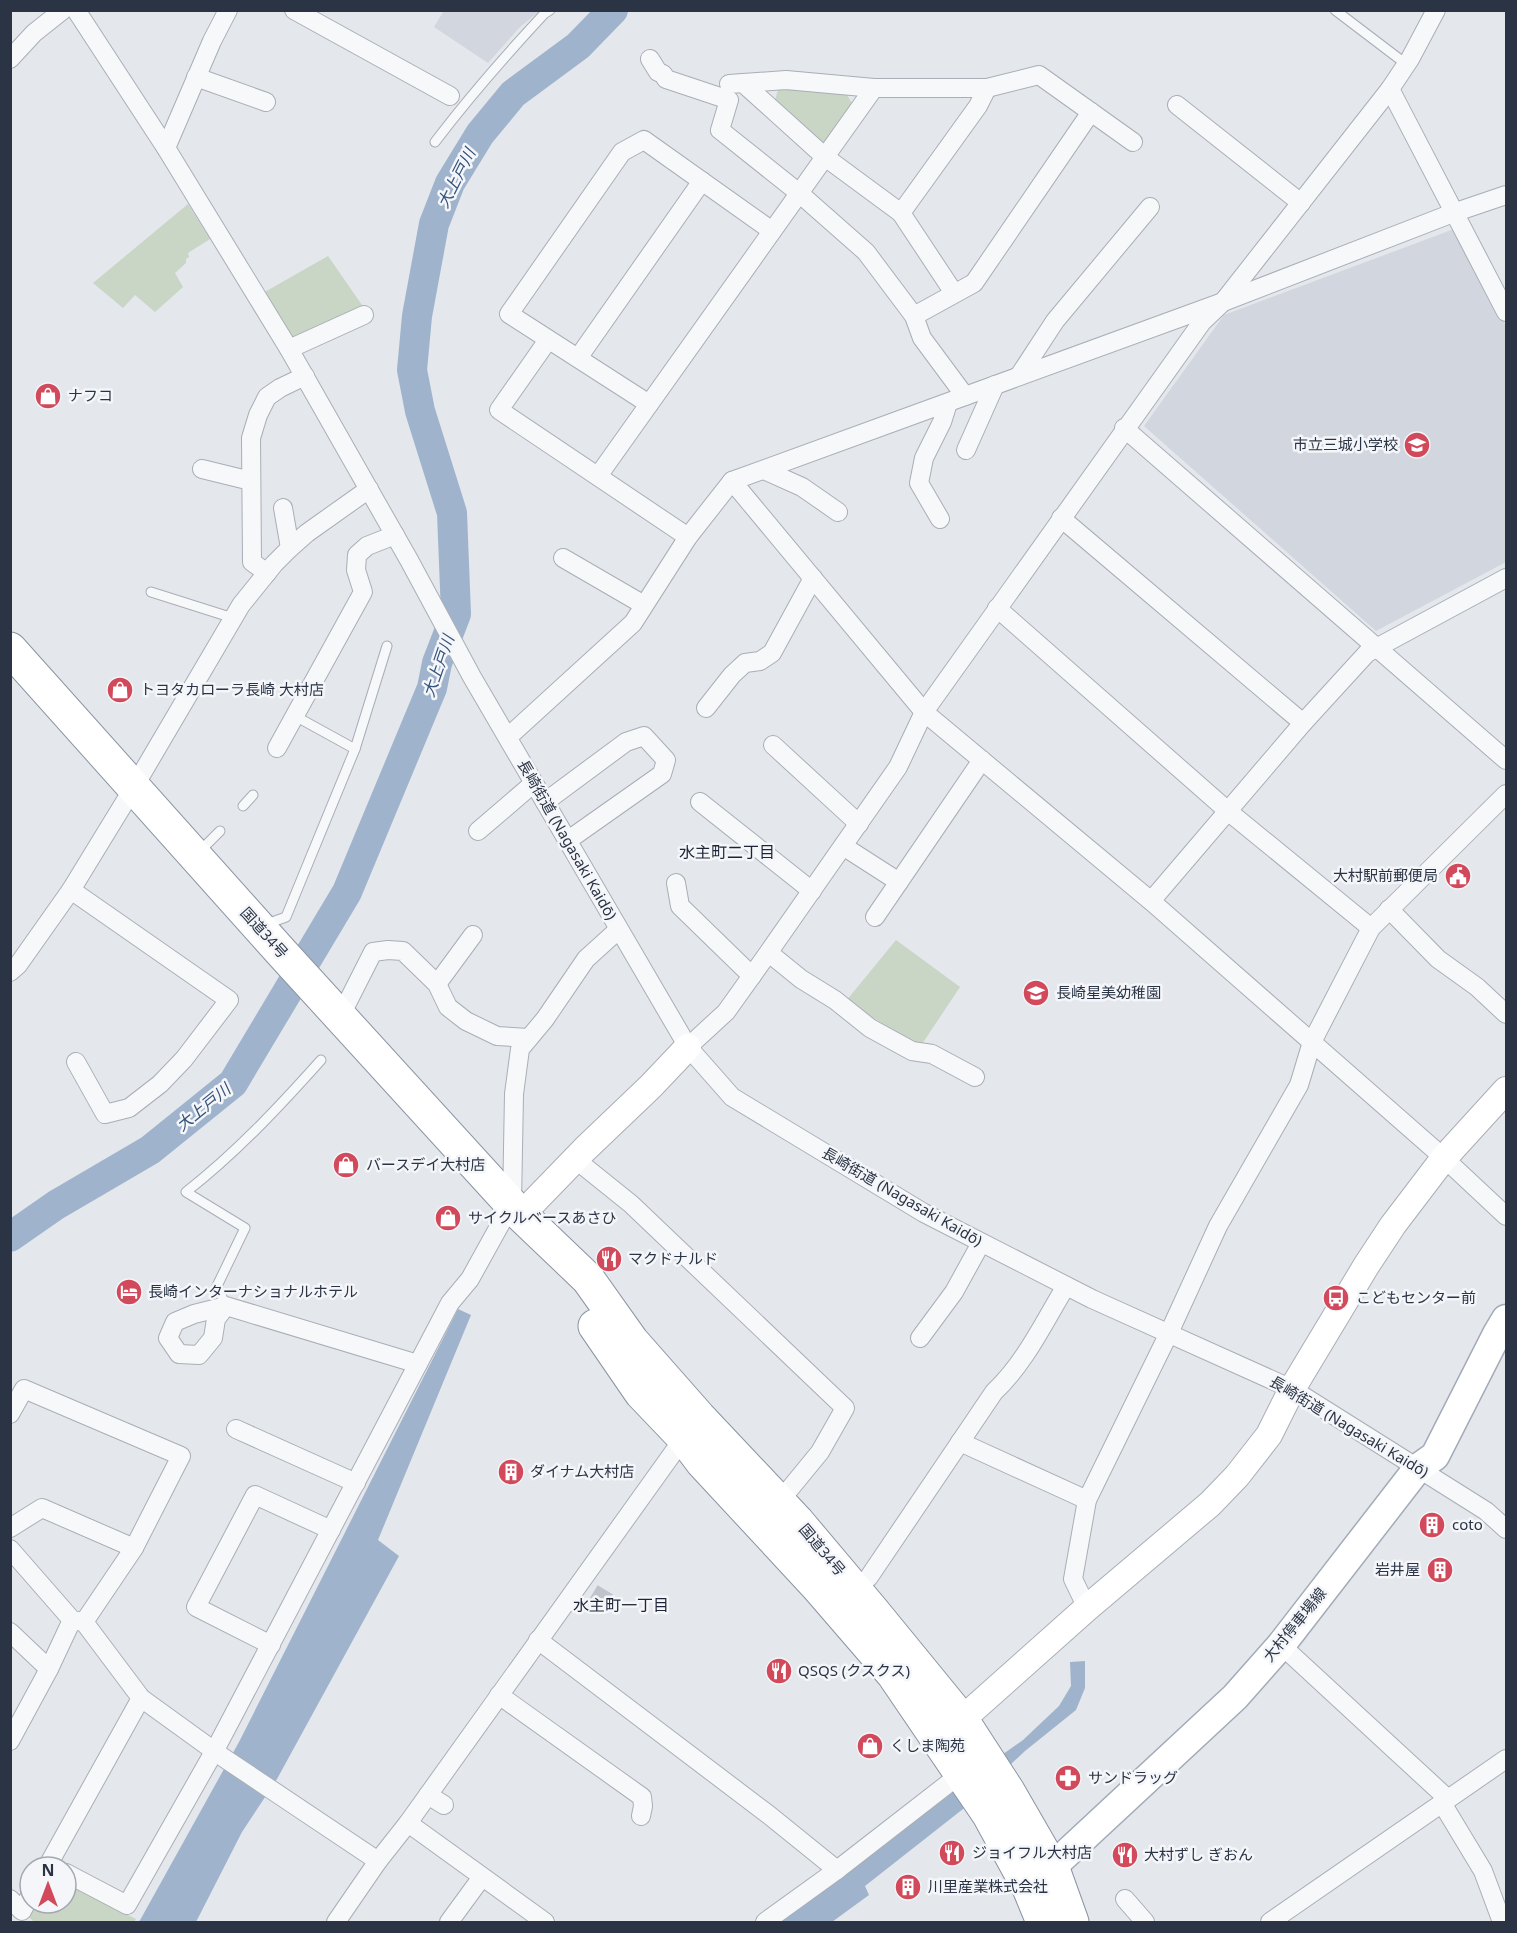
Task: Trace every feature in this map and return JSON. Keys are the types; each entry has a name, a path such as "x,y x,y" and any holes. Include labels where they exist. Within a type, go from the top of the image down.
{"highway":[{"name":"国道34号","path":"16,664 134,787 516,1209 641,1393 691,1427 779,1502 856,1590 974,1765 1008,1791 1041,1878 1072,1923"},
{"name":"国道34号","path":"691,1427 702,1462 817,1586 893,1674 950,1730"},
{"name":"国道34号","path":"1041,1878 1043,1923"}],"main road":[{"name":"大村停車場線","path":"1041,1878 1235,1697 1281,1645 1418,1468 1435,1456 1506,1319"}],"street":[{"path":"10,59 34,33 63,10"},
{"name":"長崎街道 (Nagasaki Kaidō)","path":"75,10 166,148 305,376 472,677 688,1047 732,1097 924,1213 981,1243 1066,1286 1292,1389 1486,1512 1506,1529"},
{"path":"166,148 228,10"},
{"path":"294,10 450,96"},
{"path":"78,1879 127,1905 219,1754 271,1646 450,1302 470,1279 516,1209 576,1159 726,1012 898,767 924,712 1124,428 1202,322 1223,302 1390,89 1436,10"},
{"path":"650,59 658,72 666,79 729,100 720,130 799,193 866,252 914,315 922,338 956,399"},
{"path":"954,293 901,213 825,157 736,84 786,80 874,88 987,88 1039,75 1133,142"},
{"path":"196,77 266,102"},
{"path":"598,476 874,88"},
{"path":"901,213 978,106 987,88"},
{"path":"1390,89 1506,312"},
{"path":"1177,105 1301,203"},
{"path":"914,315 974,284 1091,112"},
{"path":"649,404 509,314 622,152 644,140 772,231"},
{"path":"578,358 702,181"},
{"path":"508,737 633,623 688,537 732,481 1223,302 1453,213 1506,195"},
{"path":"1020,376 1054,321 1150,207"},
{"path":"289,349 364,315"},
{"path":"548,340 499,410 688,537"},
{"path":"267,573 252,562 251,438 258,415 267,397 305,376"},
{"path":"966,450 995,385"},
{"path":"940,519 919,483 924,458 956,399"},
{"path":"1124,428 1506,760"},
{"path":"202,470 251,481"},
{"path":"764,470 802,487 838,512"},
{"path":"732,481 924,712 1151,901 1444,1158 1506,1216"},
{"path":"10,972 18,965 71,890 241,605 290,548 307,533 369,489"},
{"path":"283,508 290,548"},
{"path":"1061,518 1303,723"},
{"path":"278,748 363,592 356,570 357,555 367,546 395,535"},
{"path":"563,558 644,605"},
{"path":"706,708 732,675 745,663 760,661 772,653 813,578"},
{"path":"1151,901 1303,723 1367,653 1506,578"},
{"path":"997,608 1229,812 1371,928"},
{"path":"545,802 626,742 644,736 666,760 662,774 567,841"},
{"path":"773,745 859,824"},
{"path":"875,917 982,760"},
{"path":"478,831 534,783"},
{"path":"1088,1608 1073,1579 1087,1500 1169,1333 1218,1226 1299,1085 1312,1042 1371,928 1506,794"},
{"path":"700,802 812,891"},
{"path":"843,846 899,882"},
{"path":"676,884 680,906 752,976"},
{"path":"71,890 229,1000 184,1059 160,1084 129,1108 105,1114 76,1062"},
{"path":"1389,909 1438,959 1476,987 1506,1014"},
{"path":"516,1209 514,1094 520,1049 586,959 618,930"},
{"path":"437,984 473,935"},
{"path":"338,1014 375,948 403,951 437,984 448,1007 466,1021 497,1036 529,1038"},
{"path":"769,953 870,1028 912,1051 932,1054 975,1077"},
{"path":"950,1730 1210,1504 1236,1476 1269,1435 1292,1389 1393,1225 1444,1158 1506,1090"},
{"path":"576,1159 631,1204 845,1408 820,1452 779,1502"},
{"path":"920,1338 954,1292 981,1243"},
{"path":"856,1590 869,1577 994,1392 1022,1360 1066,1286"},
{"path":"226,1306 418,1364"},
{"path":"10,1414 24,1389 181,1456 134,1548 78,1621 10,1741"},
{"path":"336,1923 378,1861 408,1823 538,1640 586,1589 691,1427"},
{"path":"236,1429 356,1483"},
{"path":"960,1442 1087,1500"},
{"path":"271,1646 196,1607 255,1495 331,1530"},
{"path":"10,1528 42,1508 134,1548"},
{"path":"10,1549 78,1621 141,1698 219,1754 378,1861"},
{"path":"10,1632 49,1669"},
{"path":"538,1640 769,1815 837,1870"},
{"path":"1281,1645 1445,1801 1483,1871 1503,1923"},
{"path":"499,1695 642,1797 644,1806 641,1816"},
{"path":"56,1855 141,1698"},
{"path":"1270,1923 1506,1759"},
{"path":"765,1923 974,1765"},
{"path":"428,1795 444,1805"},
{"path":"408,1823 545,1923"},
{"path":"449,1923 482,1877"},
{"path":"1125,1899 1145,1923"}],"lane":[{"path":"435,142 508,53 550,10"},
{"path":"1335,10 1406,64"},
{"path":"151,592 233,618"},
{"path":"259,927 286,917 355,749 387,646"},
{"path":"295,716 355,749"},
{"path":"243,807 253,795"},
{"path":"196,856 220,831"},
{"path":"226,1306 217,1286 245,1227 186,1192 213,1171 270,1117 321,1060"}],"shaded area":[{"path":"441,11 540,11 520,27 488,63 434,27 443,12"},
{"path":"1454,229 1506,326 1506,562 1376,631 1144,426 1224,315"}],"green space":[{"path":"779,87 846,93 853,105 822,147 774,103"},
{"path":"188,204 210,239 188,253 186,263 175,273 183,287 155,312 135,295 123,308 93,283"},
{"path":"328,256 364,308 296,343 263,293"},
{"path":"896,940 960,987 920,1047 846,1001"},
{"path":"78,1890 136,1919 134,1922 34,1922 27,1915 78,1915"}],"water":[{"path":"458,1309 471,1315 378,1540 399,1556 277,1779 242,1832 196,1922 139,1922 239,1742"},
{"path":"1085,1661 1085,1688 1076,1710 1025,1751 963,1809 865,1886 869,1895 832,1922 779,1922 948,1793 1023,1740 1059,1706 1071,1686 1070,1662"}],"waterway":[{"name":"大上戸川","path":"10,1237 56,1205 150,1150 233,1083 347,892 432,688 437,663 456,614 452,513 420,411 412,370 417,316 434,224 450,183 480,134 513,94 578,46 613,10"}],"tunnel":[{"path":"593,1593 615,1606"}],"place":[{"name":"ナフコ","path":"48,396"},
{"name":"市立三城小学校","path":"1417,445"},
{"name":"トヨタカローラ長崎 大村店","path":"120,690"},
{"name":"大村駅前郵便局","path":"1458,876"},
{"name":"長崎星美幼稚園","path":"1036,993"},
{"name":"バースデイ大村店","path":"346,1165"},
{"name":"サイクルベースあさひ","path":"448,1218"},
{"name":"マクドナルド","path":"609,1259"},
{"name":"長崎インターナショナルホテル","path":"129,1292"},
{"name":"こどもセンター前","path":"1336,1298"},
{"name":"ダイナム大村店","path":"511,1472"},
{"name":"coto","path":"1432,1525"},
{"name":"岩井屋","path":"1440,1570"},
{"name":"QSQS (クスクス)","path":"779,1671"},
{"name":"くしま陶苑","path":"870,1746"},
{"name":"サンドラッグ","path":"1068,1778"},
{"name":"ジョイフル大村店","path":"952,1853"},
{"name":"大村ずし ぎおん","path":"1125,1855"},
{"name":"川里産業株式会社","path":"908,1887"}],"district":[{"name":"水主町二丁目","path":"727,852"},
{"name":"水主町一丁目","path":"621,1605"}]}
